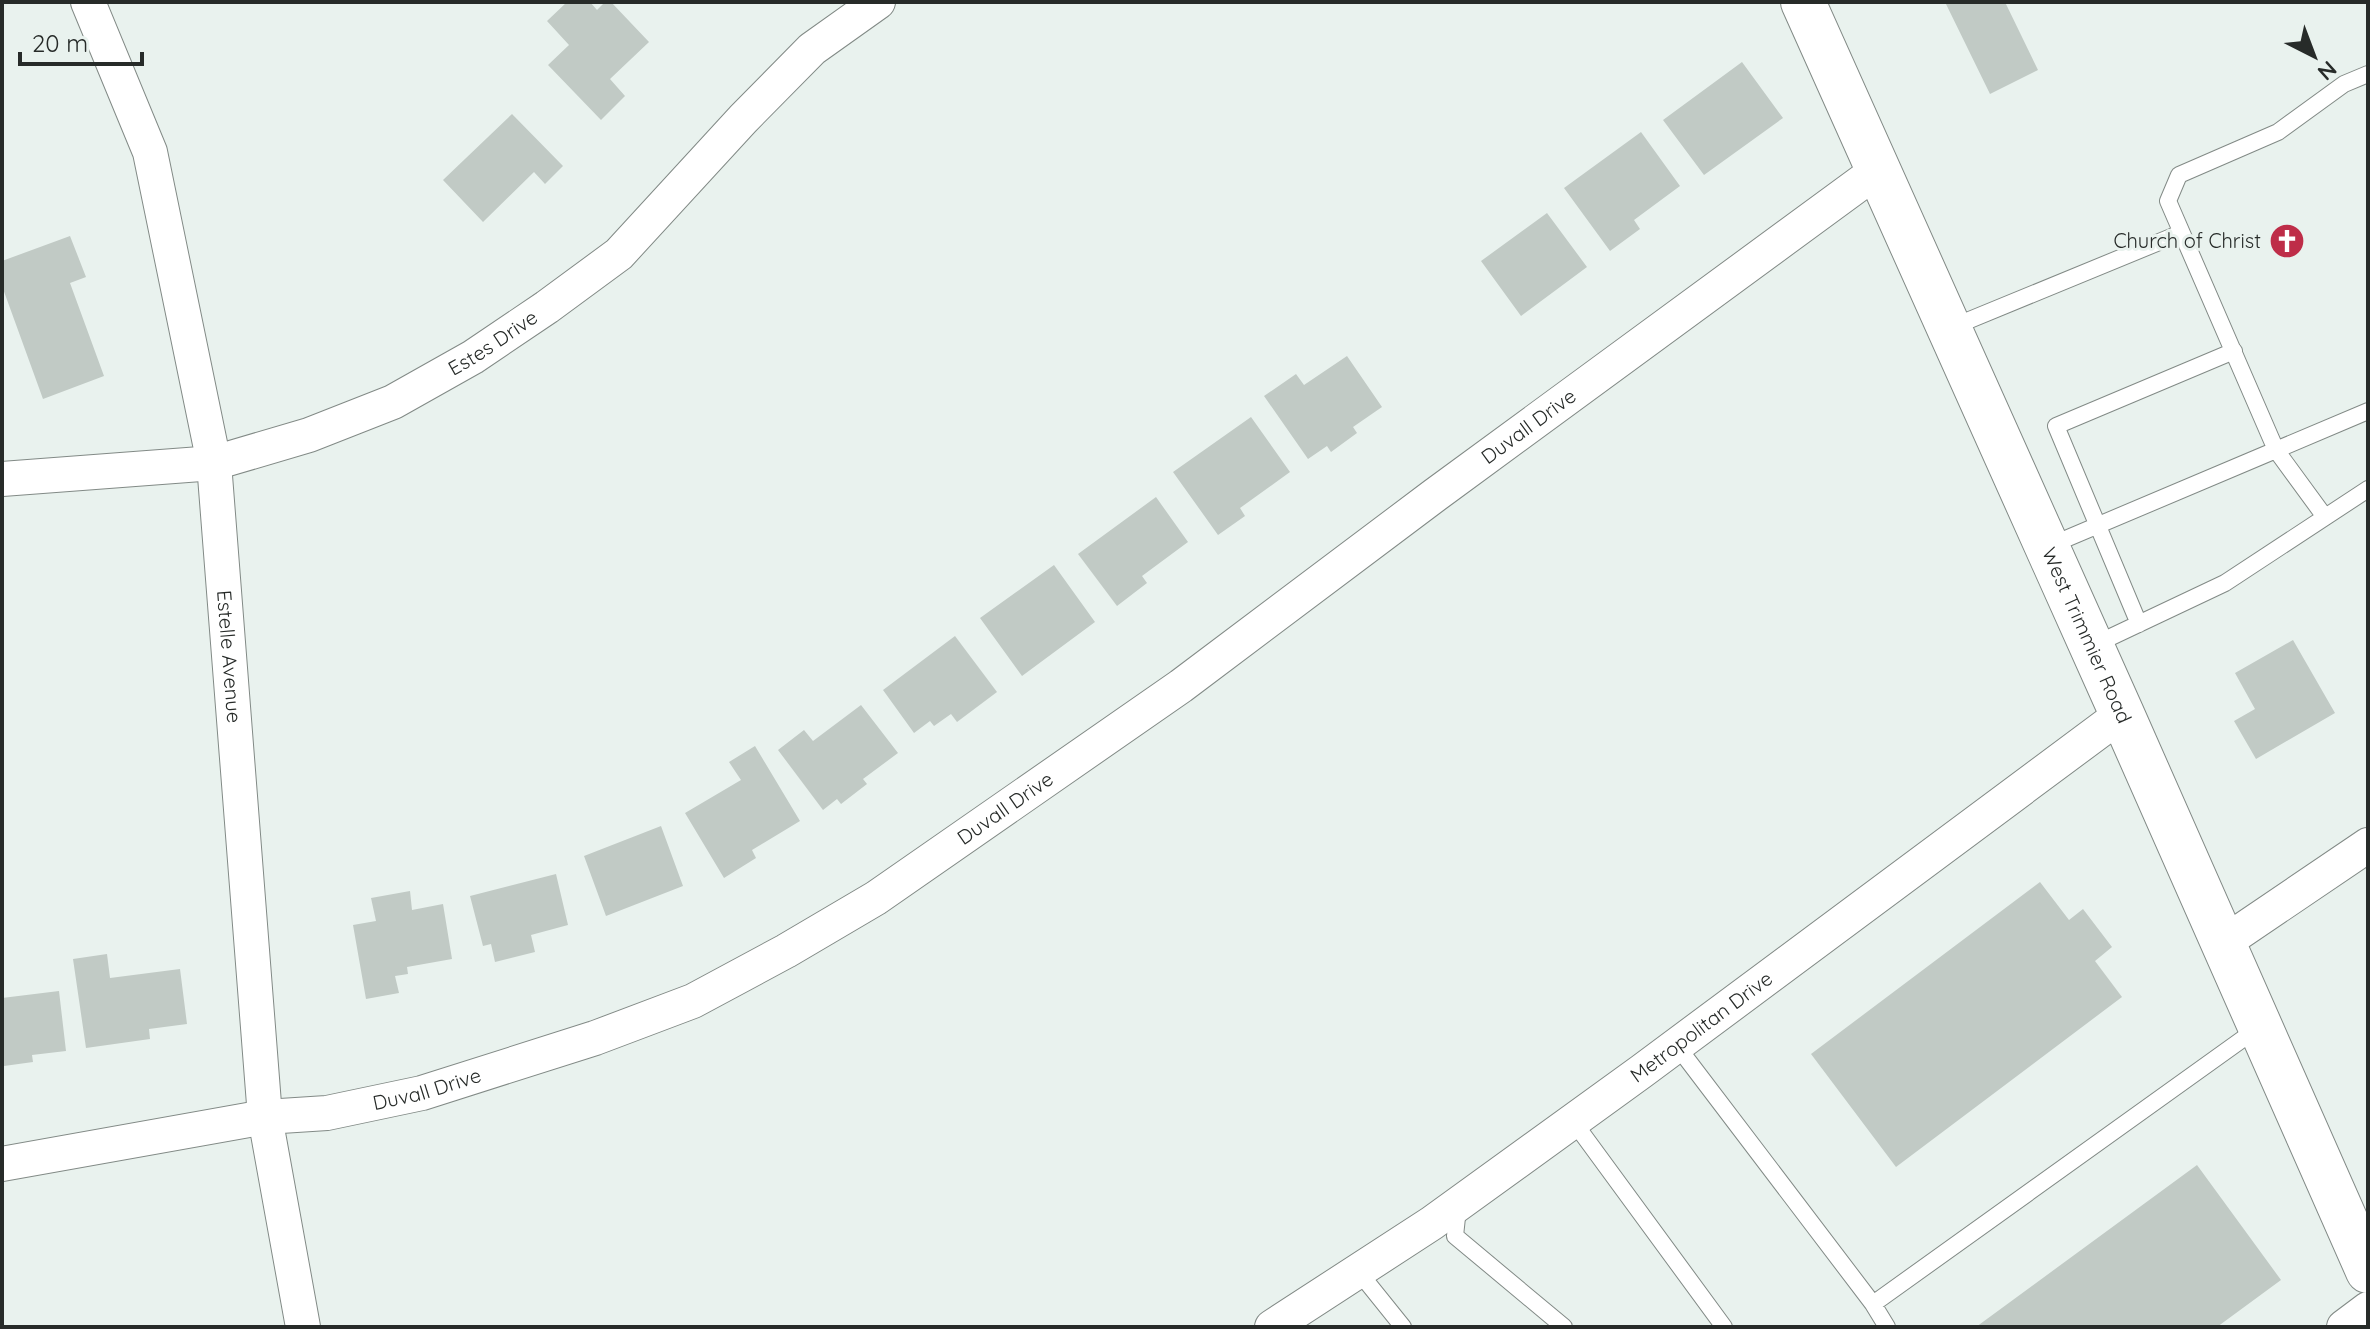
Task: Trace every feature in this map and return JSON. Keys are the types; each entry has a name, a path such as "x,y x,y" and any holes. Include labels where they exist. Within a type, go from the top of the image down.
{"street":[{"name":"Estelle Avenue","path":"88,2 150,152 214,463 265,1117 303,1327"},
{"name":"Estes Drive","path":"2,479 214,463 309,435 393,402 473,357 619,254 812,49 878,2"},
{"name":"West Trimmier Road","path":"1803,2 2368,1271"},
{"name":"Duvall Drive","path":"2,1164 265,1117 327,1113 422,1093 595,1038 693,1001 876,898 1181,686 1878,170"},
{"name":"Metropolitan Drive","path":"1272,1327 1458,1203 1677,1046 2122,714"},
{"path":"2222,944 2368,845"},
{"path":"2344,1327 2368,1309"}],"lane":[{"path":"2325,517 2276,450 2168,201 2179,175 2278,132 2344,84 2368,74"},
{"path":"1949,328 2181,233"},
{"path":"2139,624 2056,426 2234,351"},
{"path":"2047,547 2368,411"},
{"path":"2092,646 2225,583 2368,489"},
{"path":"1873,1304 2259,1027"},
{"path":"1677,1046 1873,1304 1887,1327"},
{"path":"1573,1121 1724,1327"},
{"path":"1458,1203 1455,1236 1564,1327"},
{"path":"1358,1271 1403,1327"}],"building":[{"path":"567,2 590,2 597,10 605,2 611,2 649,42 610,79 625,96 601,120 548,65 569,45 547,21"},
{"path":"1945,2 2005,2 2038,70 1990,94"},
{"path":"1742,62 1783,118 1704,175 1663,120"},
{"path":"512,114 563,166 545,184 534,172 483,222 443,180"},
{"path":"1641,132 1680,186 1634,220 1640,229 1610,251 1564,188"},
{"path":"1547,213 1587,267 1521,316 1481,261"},
{"path":"70,236 86,277 70,283 104,376 43,399 2,286 2,261"},
{"path":"1347,356 1382,407 1353,427 1357,433 1331,452 1327,446 1308,459 1264,396 1296,374 1304,385"},
{"path":"1251,417 1290,472 1240,508 1245,516 1218,535 1173,472"},
{"path":"1156,497 1188,542 1142,576 1147,583 1117,606 1078,554"},
{"path":"1054,565 1095,622 1022,676 980,618"},
{"path":"955,636 997,692 957,722 951,714 934,726 930,721 914,733 883,690"},
{"path":"2293,640 2335,713 2256,759 2234,721 2255,709 2235,673"},
{"path":"861,705 898,753 863,779 867,784 841,804 837,799 823,810 778,750 804,730 813,741"},
{"path":"755,746 800,821 752,850 756,858 724,878 685,813 741,780 729,762"},
{"path":"661,826 683,886 606,916 584,856"},
{"path":"556,874 568,925 531,935 535,952 495,962 491,944 483,946 470,896"},
{"path":"2040,882 2069,920 2083,909 2112,947 2095,961 2122,997 1896,1167 1811,1054"},
{"path":"410,891 412,910 443,904 452,959 407,967 408,974 395,976 399,993 366,999 353,925 376,921 371,898"},
{"path":"107,954 110,978 180,969 187,1024 149,1029 150,1039 86,1048 73,959"},
{"path":"59,991 66,1051 32,1055 33,1062 4,1066 2,998"},
{"path":"2197,1165 2281,1280 2217,1327 1976,1327"}],"place":[{"name":"Church of Christ","path":"2287,241"}]}
